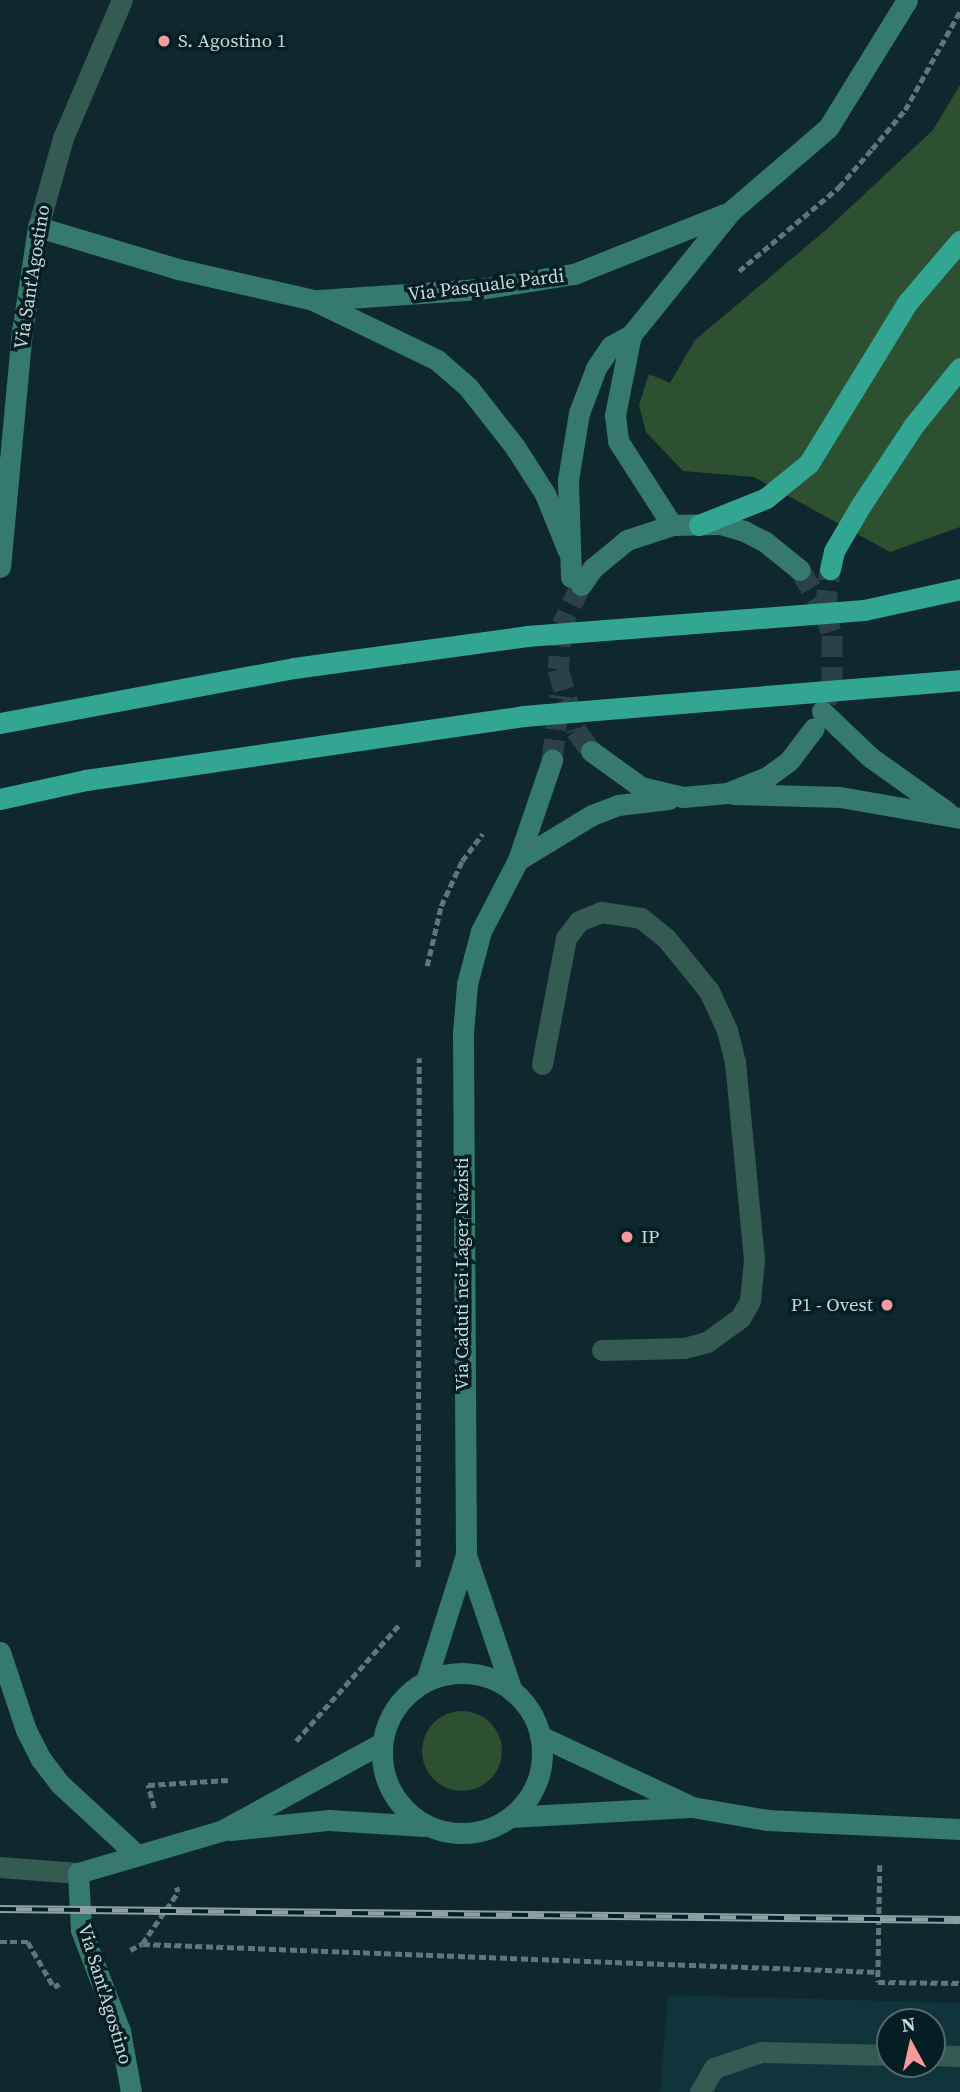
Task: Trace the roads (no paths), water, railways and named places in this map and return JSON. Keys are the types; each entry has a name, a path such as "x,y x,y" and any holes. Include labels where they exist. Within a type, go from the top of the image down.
{"highway":[{"path":"699,524 766,498 809,463 907,303 960,241"},
{"path":"830,569 834,551 861,505 914,425 960,368"},
{"path":"864,610 960,589"},
{"path":"0,723 294,668 527,636 699,620 960,603"},
{"path":"0,799 86,780 523,716 960,680"}],"street":[{"name":"Via Sant'Agostino","path":"0,568 22,332 38,227 63,138 122,0"},
{"name":"Via Pasquale Pardi","path":"568,551 568,480 579,414 596,368 611,346 631,335 732,211 828,128 907,0"},
{"name":"Via Pasquale Pardi","path":"313,300 480,289 574,274 732,211"},
{"name":"Via Pasquale Pardi","path":"38,227 178,270 313,300 400,339 437,360 468,387 545,494 568,551 576,581 627,540 672,525 618,441 615,415 631,335"},
{"path":"672,525 719,524 754,536 800,570"},
{"path":"727,793 778,769 818,720 958,822"},
{"path":"591,751 641,787 683,797"},
{"name":"Via Caduti nei Lager Nazisti","path":"512,1691 466,1555 461,1131 465,1005 481,932 518,860 552,760"},
{"path":"727,793 840,797 958,822"},
{"name":"Via Caduti nei Lager Nazisti","path":"518,860 559,832 618,805 727,793"},
{"path":"542,1064 566,938 579,921 601,912 641,918 666,938 709,991 727,1030 735,1062 754,1260 750,1301 732,1326 707,1342 684,1348 602,1350"},
{"path":"426,1681 466,1555"},
{"path":"0,1652 26,1730 41,1759 60,1784 137,1856"},
{"name":"Via Caduti nei Lager Nazisti","path":"470,1673 493,1679 512,1691 527,1706 540,1736 537,1782 510,1817 471,1833 429,1827 407,1813 391,1793 382,1767 382,1743 399,1702 426,1681 448,1674 470,1673"},
{"path":"540,1736 692,1807"},
{"path":"0,1867 78,1873 221,1830 382,1743"},
{"path":"510,1817 692,1807 767,1820 960,1829"},
{"path":"221,1830 329,1820 429,1827"},
{"name":"Via Sant'Agostino","path":"78,1873 81,1930 93,1969 120,2031 131,2092"},
{"path":"700,2092 714,2068 761,2052 876,2054"}],"tunnel":[{"path":"825,611 830,569"},
{"path":"800,570 825,611 832,635 832,682 824,708"},
{"path":"581,585 562,625 558,669 576,730 591,751"},
{"path":"552,760 560,695"}],"railway":[{"path":"0,1909 960,1920"}],"place":[{"name":"S. Agostino 1","path":"164,41"},
{"name":"IP","path":"627,1237"},
{"name":"P1 - Ovest","path":"887,1305"}]}
